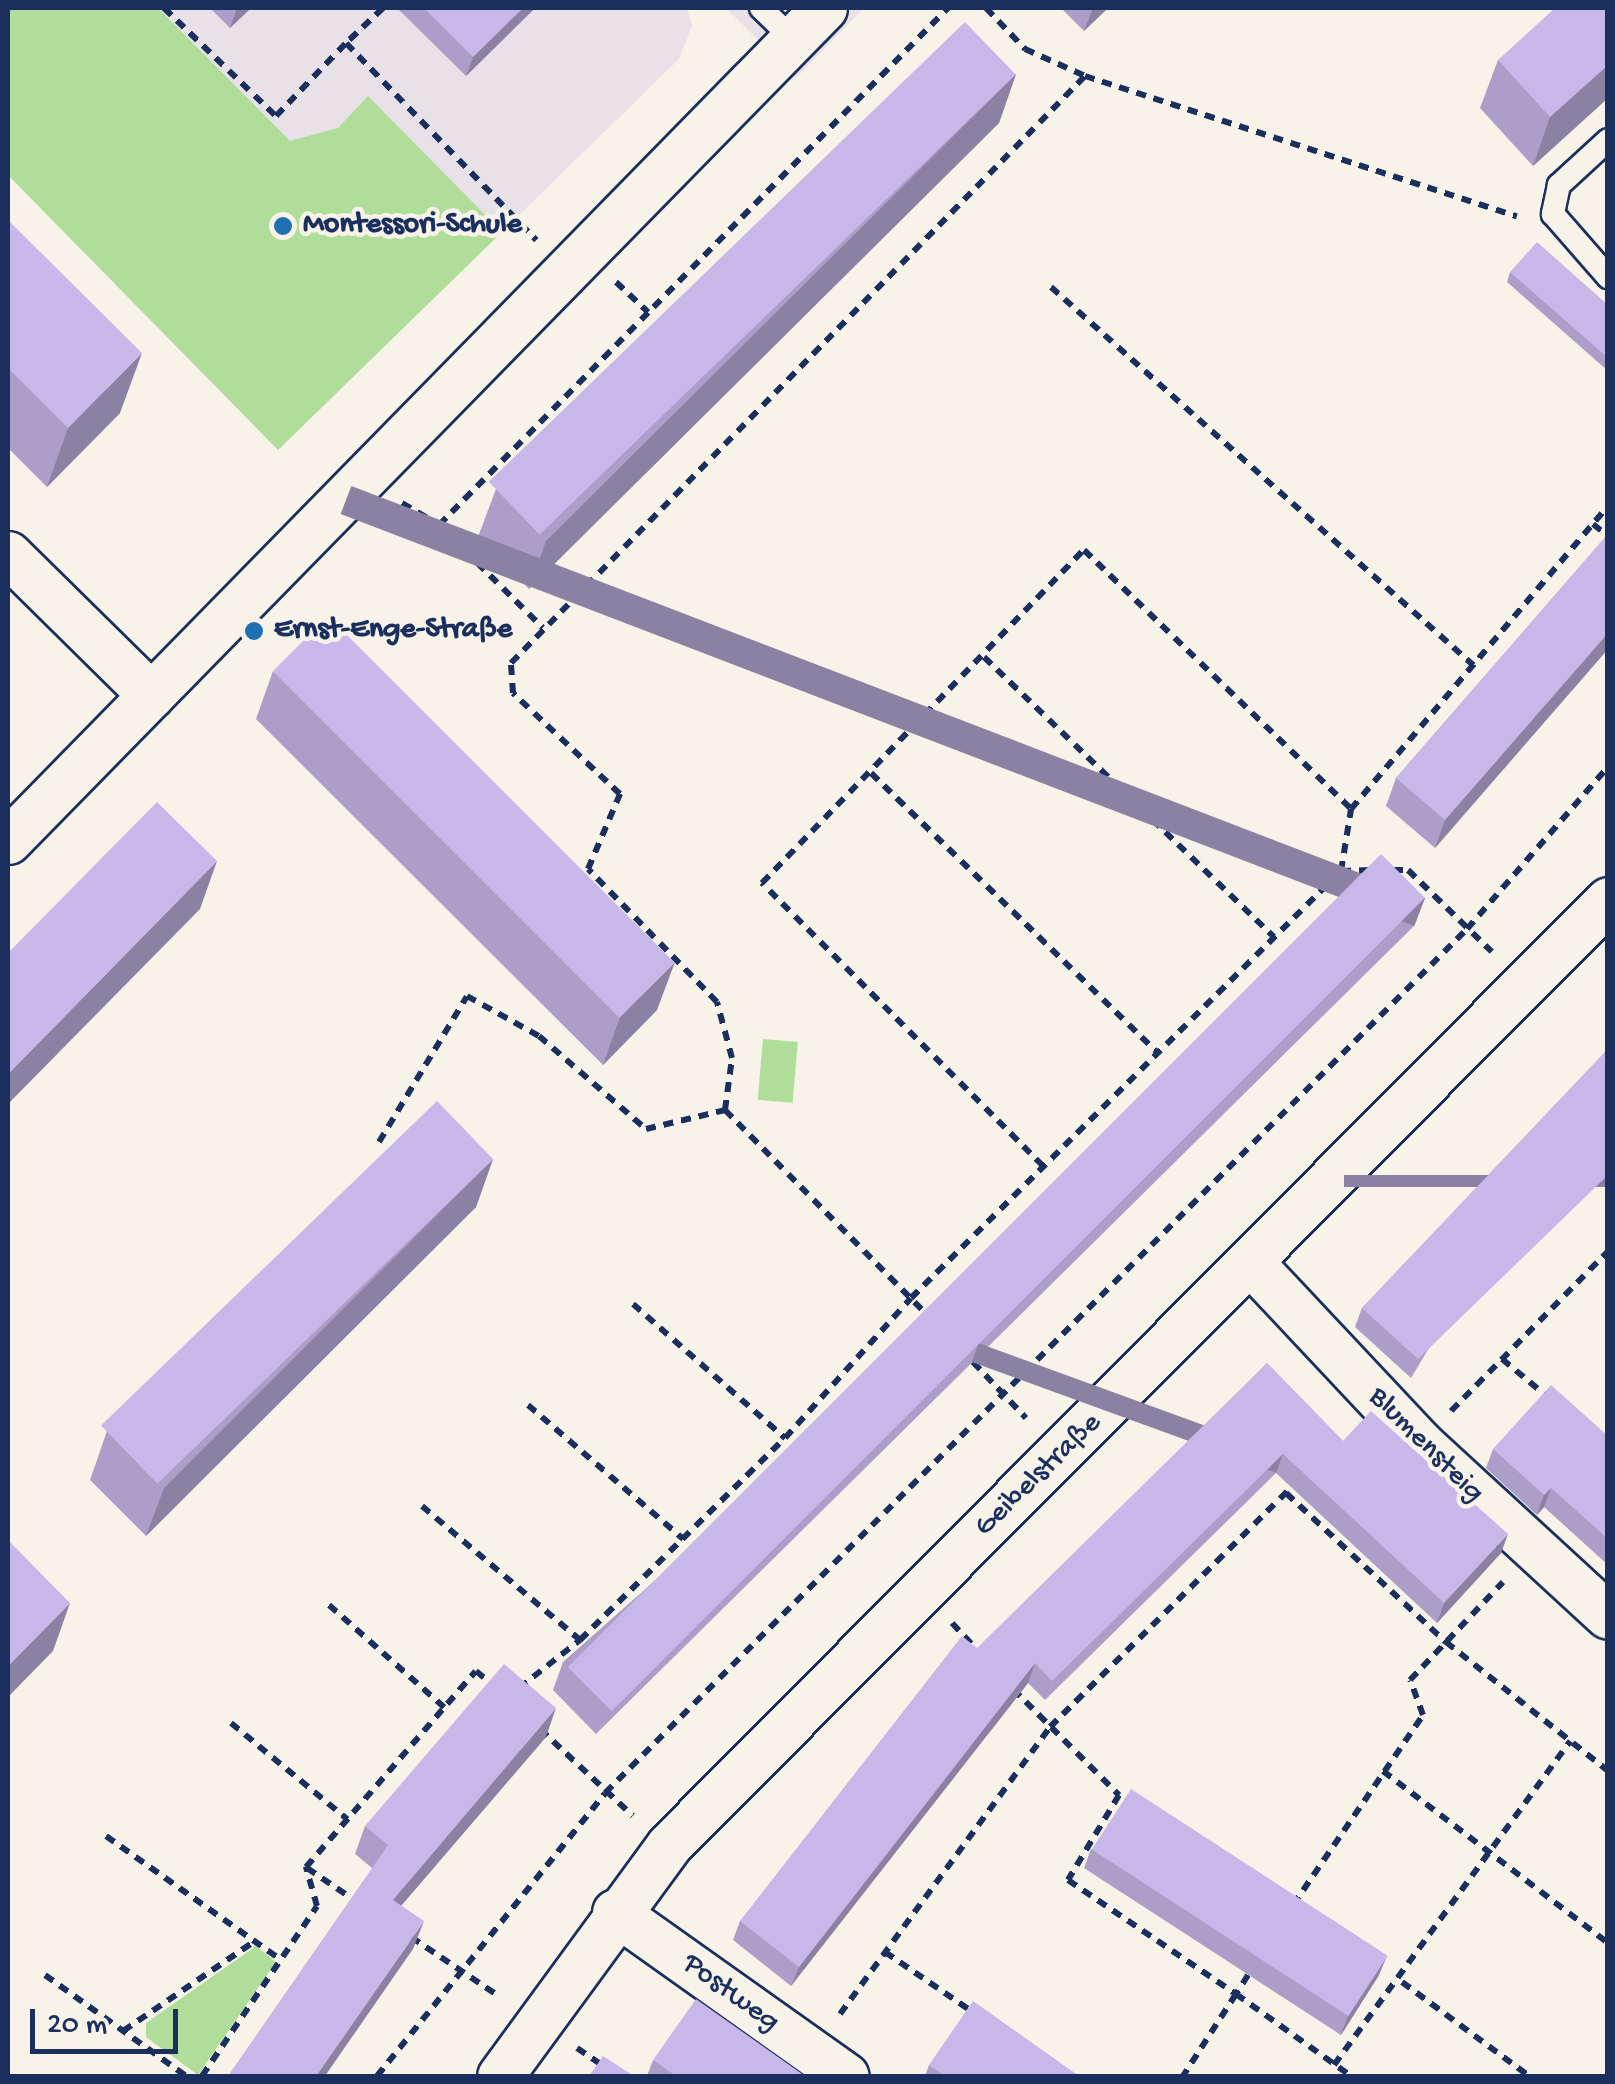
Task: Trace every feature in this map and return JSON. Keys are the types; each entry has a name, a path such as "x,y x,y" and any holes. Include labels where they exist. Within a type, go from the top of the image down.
{"street":[{"path":"8,841 824,8"},
{"path":"9,555 151,695"},
{"name":"Geibelstraße","path":"500,2076 615,1912 922,1592 1254,1266 1529,987 1608,900"},
{"name":"Blumensteig","path":"1254,1266 1420,1443 1532,1551 1608,1616"},
{"name":"Postweg","path":"615,1912 829,2064"}],"lane":[{"path":"761,8 794,39"},
{"path":"1608,140 1559,184 1553,214 1608,277"}],"path":[{"path":"164,8 276,116 383,8"},
{"path":"439,525 948,8"},
{"path":"986,8 1026,50 1085,76 1509,216 1553,214"},
{"path":"346,43 566,271 606,272 648,312"},
{"path":"725,1110 732,1058 717,1002 588,869 620,794 513,693 511,662 1085,76"},
{"path":"1051,287 1473,665"},
{"path":"362,480 439,525 543,628"},
{"path":"306,1868 476,1671 507,1697 580,1640 785,1438 911,1298 1341,870 1351,809 1608,506"},
{"path":"1593,524 1608,536"},
{"path":"1043,1166 762,883 1084,550 1351,809"},
{"path":"984,657 1274,937"},
{"path":"377,2076 458,1968 604,1792 1001,1390 1466,929 1608,767"},
{"path":"871,772 1158,1053"},
{"path":"1341,870 1408,870 1529,987"},
{"path":"379,1142 467,996 539,1036 646,1130 725,1110"},
{"path":"725,1110 930,1318"},
{"path":"1420,1443 1608,1251"},
{"path":"633,1304 785,1438"},
{"path":"1502,1359 1562,1409"},
{"path":"973,1362 1061,1455"},
{"path":"528,1406 683,1538"},
{"path":"829,2064 885,1952 1050,1727 1313,1466"},
{"path":"1286,1493 1446,1642 1608,1771"},
{"path":"422,1506 580,1640"},
{"path":"1287,1915 1422,1715 1410,1680 1532,1551"},
{"path":"922,1592 986,1659"},
{"path":"329,1605 444,1707"},
{"path":"999,1673 1119,1795 1068,1880 1351,2076"},
{"path":"230,1724 347,1819"},
{"path":"535,1724 604,1792"},
{"path":"1334,2065 1402,1982 1570,1741"},
{"path":"1383,1771 1608,1943"},
{"path":"106,1836 281,1960"},
{"path":"306,1868 366,1908"},
{"path":"202,2076 317,1906 306,1868"},
{"path":"397,1928 458,1968"},
{"path":"122,2031 255,1941"},
{"path":"885,1952 984,2020"},
{"path":"1183,2076 1248,1974"},
{"path":"45,1975 186,2076"},
{"path":"1402,1982 1529,2076"}],"shaded area":[{"name":"Montessori-Schule","path":"8,8 687,8 692,26 679,59 278,450 8,175"},
{"path":"726,8 864,8 796,78"}],"green space":[{"name":"Montessori-Schule","path":"8,8 158,8 290,141 338,128 368,96 502,232 278,450 8,175"},
{"path":"763,1039 798,1042 793,1103 758,1100"},
{"path":"256,1946 276,1962 198,2075 146,2037 146,2023"}],"building":[{"path":"424,8 523,8 473,57"},
{"path":"1555,8 1608,8 1608,65 1550,117 1498,60"},
{"path":"965,22 1016,75 540,534 489,482"},
{"path":"8,220 142,353 68,428 8,368"},
{"path":"1537,242 1608,305 1608,358 1510,272"},
{"path":"1608,534 1608,633 1445,820 1396,778"},
{"path":"328,616 674,962 619,1018 273,671"},
{"path":"157,802 217,861 8,1074 8,953"},
{"path":"1381,854 1425,898 612,1711 568,1667"},
{"path":"1608,1049 1608,1175 1418,1359 1362,1308"},
{"path":"437,1101 493,1159 157,1484 101,1425"},
{"path":"1267,1363 1343,1441 1371,1411 1508,1534 1444,1603 1283,1454 1052,1681 1035,1663 799,1967 740,1921 962,1636 977,1648"},
{"path":"1551,1385 1608,1436 1608,1539 1551,1488 1544,1495 1493,1449"},
{"path":"8,1540 70,1603 8,1666"},
{"path":"504,1664 556,1708 393,1900 424,1921 316,2076 228,2076 388,1845 365,1826"},
{"path":"1131,1789 1388,1956 1348,2016 1092,1849"},
{"path":"696,1999 805,2076 676,2076 653,2060"},
{"path":"973,2001 1079,2076 945,2076 929,2065"},
{"path":"603,2056 634,2076 589,2076"}],"place":[{"name":"Montessori-Schule","path":"283,226"},
{"name":"Ernst-Enge-Straße","path":"254,631"}]}
